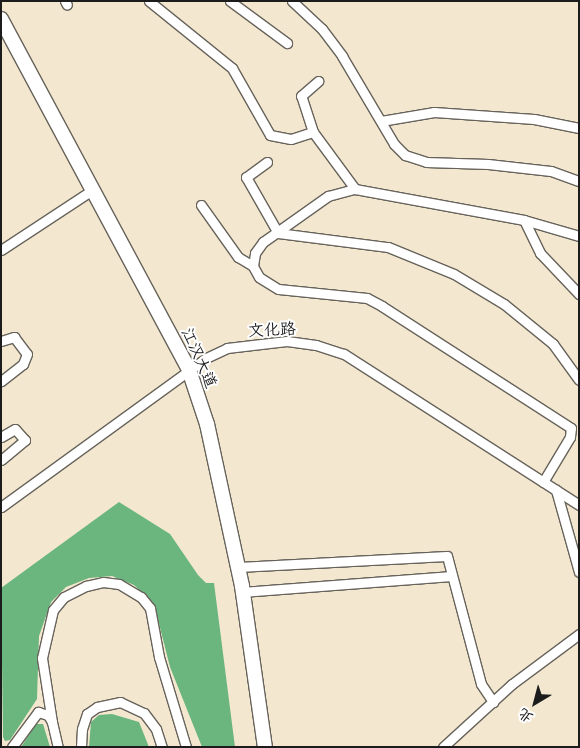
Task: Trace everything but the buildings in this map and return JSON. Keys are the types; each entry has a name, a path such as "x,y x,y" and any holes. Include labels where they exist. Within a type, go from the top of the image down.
{"main road":[{"name":"江汉大道","path":"1,19 94,189 189,370 207,424 243,592 265,747"}],"street":[{"path":"150,1 232,68 270,135 290,139 313,132"},
{"path":"230,1 287,43"},
{"path":"292,1 332,42 394,144 405,155 426,162 488,164 550,171 579,181"},
{"path":"318,81 301,96 313,132 355,189"},
{"path":"381,121 434,112 534,119 579,128"},
{"path":"267,162 246,177 278,233"},
{"path":"1,250 94,189"},
{"path":"253,266 255,253 263,242 328,196 355,189 524,220 579,236"},
{"path":"201,205 238,257 253,266 259,277 278,289 367,298 571,428 570,437 543,482"},
{"path":"524,220 540,253 579,294"},
{"path":"278,233 388,247 454,274 504,304 553,344 579,380"},
{"path":"1,340 14,337 27,354 23,364 1,381"},
{"name":"文化路","path":"1,507 189,370 227,348 287,341 337,351 579,505"},
{"path":"1,437 15,429 25,440 1,460"},
{"path":"556,490 579,572"},
{"path":"238,568 447,556 450,576 481,684 493,702"},
{"path":"243,592 450,576"},
{"path":"58,747 42,658 53,610 64,597 86,586 103,582 119,584 141,597 150,608 159,657 186,747"},
{"path":"443,747 493,702 579,634"},
{"path":"81,747 82,729 87,714 105,704 120,702 144,713 156,729 162,747"},
{"path":"12,747 38,712 48,715 52,722"}],"green space":[{"path":"119,502 170,534 198,575 206,583 214,583 235,747 202,747 170,667 154,604 134,585 112,576 89,578 66,587 51,602 39,636 37,699 10,740 5,741 3,737 1,588"},
{"path":"112,714 139,722 149,747 89,747 91,722 99,715"},
{"path":"36,724 43,724 50,747 21,747"}]}
